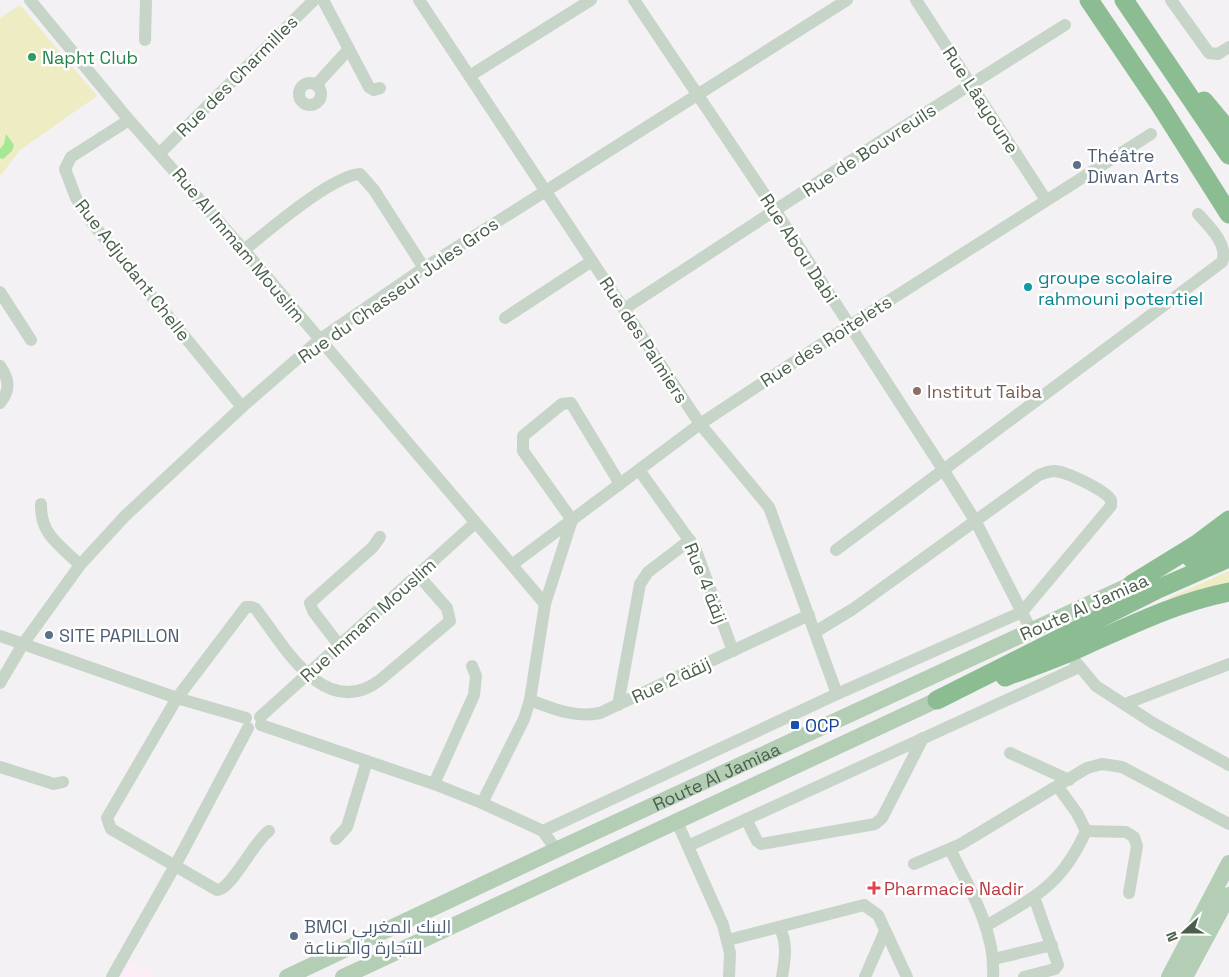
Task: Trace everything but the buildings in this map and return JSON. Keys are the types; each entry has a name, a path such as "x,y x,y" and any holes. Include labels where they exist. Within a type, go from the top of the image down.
{"highway":[{"path":"1089,0 1160,105 1229,214"},
{"path":"1099,0 1229,193"},
{"path":"1124,0 1229,155"},
{"path":"1186,91 1206,102 1229,131"},
{"path":"1186,91 1210,118 1229,145"},
{"path":"1132,584 1197,544 1229,520"},
{"name":"Route Al Jamiaa","path":"1132,584 1229,541"},
{"name":"Route Al Jamiaa","path":"937,700 1158,589 1229,558"},
{"path":"937,700 1074,660 1148,616 1192,601 1229,592"}],"main road":[{"name":"Route Al Jamiaa","path":"286,977 1132,584"},
{"name":"Route Al Jamiaa","path":"343,977 677,822 858,735 937,700"},
{"path":"1169,977 1229,863"},
{"path":"1185,977 1229,895"}],"street":[{"name":"Rue Al Immam Mouslim","path":"30,0 129,120 244,250 475,523 513,564 545,604"},
{"path":"145,40 146,0"},
{"name":"Rue des Charmilles","path":"160,153 303,5 314,0"},
{"path":"323,0 369,87 374,90 380,88"},
{"name":"Rue des Palmiers","path":"419,0 700,424 769,507 836,694"},
{"path":"470,76 591,0"},
{"name":"Rue Abou Dabi","path":"634,0 775,210 944,471 976,522 1031,630"},
{"name":"Rue du Chasseur Jules Gros","path":"0,683 23,644 80,565 125,516 242,407 319,340 424,268 847,0"},
{"name":"Rue Lâayoune","path":"916,0 1046,200"},
{"path":"1171,0 1209,53 1218,54 1229,47"},
{"name":"Rue de Bouvreuils","path":"624,309 1065,25"},
{"path":"316,85 349,49"},
{"name":"Rue Adjudant Chelle","path":"129,120 71,157 65,169 70,187 92,223 242,407"},
{"name":"Rue des Roitelets","path":"513,564 700,424 849,326 1151,134"},
{"path":"244,250 309,200 341,181 360,174 374,190 424,268"},
{"path":"836,550 1222,262 1226,255 1224,244 1198,214"},
{"path":"505,318 592,261"},
{"path":"0,292 31,340"},
{"path":"0,366 8,386 6,394 0,403"},
{"path":"482,803 517,737 530,700 545,604 572,520 527,458 522,448 522,440 534,426 562,404 571,403 620,484"},
{"name":"Rue 4 زنقة","path":"639,470 690,540 699,556 733,651"},
{"path":"543,831 836,694 1022,612 1111,506 1111,500 1104,492 1068,475 1056,471 1039,475 853,610 815,632"},
{"path":"41,504 41,519 46,532 80,565"},
{"name":"Rue Immam Mouslim","path":"260,721 339,645 475,523"},
{"path":"339,645 312,611 310,603 373,547 380,537"},
{"path":"618,705 640,584 648,572 690,540"},
{"path":"269,831 260,838 223,889 218,890 111,828 107,818 177,698 242,610 249,606 256,609 307,676 326,687 342,692 358,692 368,689 446,625 450,618 447,608 418,575"},
{"name":"Rue 2 زنقة","path":"530,700 567,714 586,716 600,713 809,615"},
{"path":"0,636 247,723 255,730 260,721 434,784 482,803 543,831 556,850"},
{"path":"688,846 923,738 1074,660 1096,686 1153,724 1229,764"},
{"path":"1125,704 1229,664"},
{"path":"434,784 474,695 476,676 472,666"},
{"path":"112,977 176,864 247,723"},
{"path":"746,819 756,841 761,844 875,824 882,818 923,738"},
{"path":"1010,753 1063,783 1086,831"},
{"path":"336,839 347,827 367,761"},
{"path":"914,864 950,849 1094,765 1116,764 1229,824"},
{"path":"0,767 9,768 54,784 63,782"},
{"path":"677,822 728,940 729,977"},
{"path":"1086,831 1126,832 1134,837 1137,846 1129,893"},
{"path":"986,926 1034,897 1063,872 1074,857 1086,831"},
{"path":"950,849 986,926 994,959 993,977"},
{"path":"1024,977 1057,968 1058,962 1034,897"},
{"path":"728,940 864,905 878,915 907,977"},
{"path":"778,927 783,935 785,950 782,977"},
{"path":"865,977 885,931"},
{"path":"994,959 1052,945"}],"shaded area":[{"name":"Napht Club","path":"20,5 97,96 20,150 0,176 0,18"},
{"path":"6,134 14,145 12,151 3,159 0,158 0,149 4,144"},
{"path":"1229,571 1229,585 1170,601 1169,598"},
{"path":"130,960 154,975 155,977 120,977"}],"place":[{"name":"Napht Club","path":"32,57"},
{"name":"Théâtre Diwan Arts","path":"1077,165"},
{"name":"groupe scolaire rahmouni potentiel","path":"1028,287"},
{"name":"Institut Taiba","path":"917,391"},
{"name":"SITE PAPILLON","path":"49,635"},
{"name":"OCP","path":"795,725"},
{"name":"Pharmacie Nadir","path":"874,888"},
{"name":"BMCI البنك المغربي للتجارة والصناعة","path":"294,936"}]}
